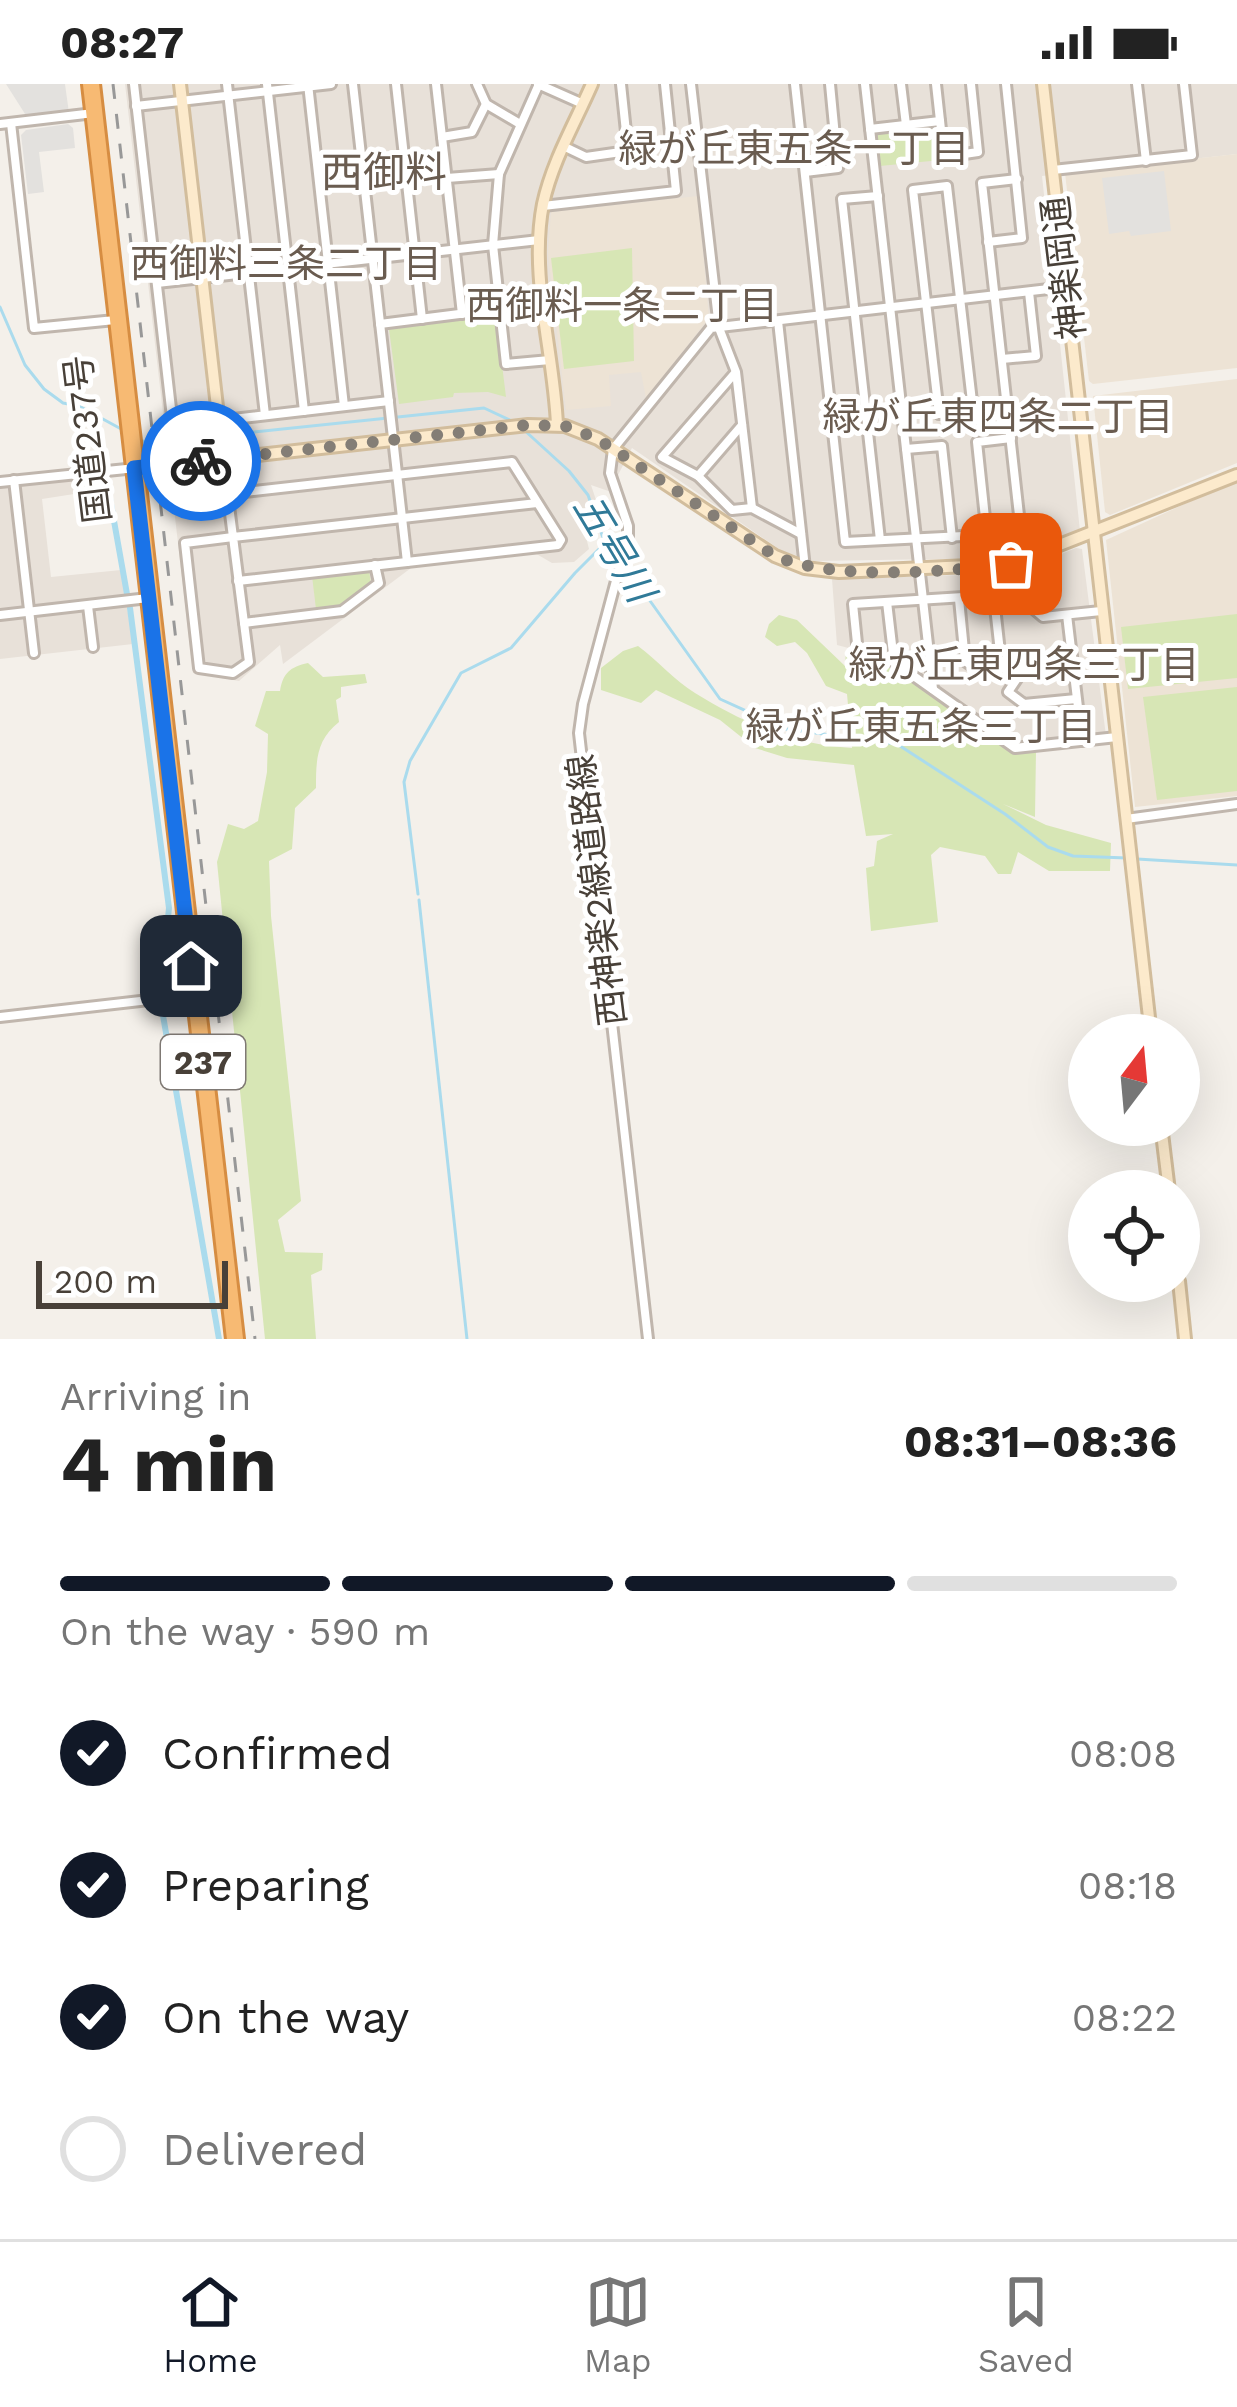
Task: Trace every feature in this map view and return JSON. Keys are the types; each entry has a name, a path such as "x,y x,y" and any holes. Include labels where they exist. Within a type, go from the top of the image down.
{"highway":[{"name":"国道237号","path":"80,84 89,114"},
{"name":"国道237号","path":"91,84 89,114 111,321 235,1339"}],"street":[{"path":"134,84 173,426 219,425 344,406 389,406"},
{"path":"180,84 222,453 233,537 238,581 249,662 233,673 199,668 185,543 233,537 537,503"},
{"path":"226,84 265,416"},
{"path":"136,106 332,84"},
{"path":"353,84 407,562"},
{"path":"396,84 422,319"},
{"path":"436,84 462,314"},
{"path":"477,84 486,104 520,124"},
{"path":"550,360 506,364 493,245 499,174 539,84 583,104"},
{"path":"557,425 539,240 543,206 563,146 592,84"},
{"path":"563,146 586,158 628,151 621,84"},
{"path":"543,206 676,191 665,84"},
{"path":"691,84 718,328 736,372 752,508"},
{"path":"795,84 845,542 1021,533"},
{"path":"804,172 838,168 830,84"},
{"path":"865,84 933,689"},
{"path":"901,84 906,125"},
{"path":"936,84 944,157 978,152 971,84"},
{"path":"988,242 1022,238 1006,84"},
{"name":"神楽岡通","path":"1042,84 1149,1014"},
{"path":"1137,84 1145,161"},
{"path":"1053,170 1192,155 1184,84"},
{"path":"308,85 344,406"},
{"path":"268,88 304,411"},
{"path":"442,137 472,132 486,104"},
{"path":"0,124 89,114"},
{"path":"870,129 940,121"},
{"path":"11,123 34,328 111,321"},
{"path":"446,178 499,174"},
{"path":"1017,179 982,183 1029,605 1042,617 1101,611"},
{"path":"947,186 973,410 939,414 926,304 913,190 947,186"},
{"path":"878,196 842,199 880,541"},
{"path":"157,283 539,240"},
{"path":"614,449 711,328 1066,287"},
{"path":"1002,359 1036,356 1029,292"},
{"path":"380,324 499,309"},
{"path":"778,321 805,568"},
{"path":"736,372 662,457 698,476 732,511 752,508 801,534"},
{"path":"0,482 393,433 557,425 582,431 614,449 775,556 805,568 839,572 997,566 1024,560 1237,475"},
{"path":"698,476 742,425"},
{"path":"987,537 977,442 1011,438"},
{"path":"906,449 942,446 952,538"},
{"name":"西神楽2線道路線","path":"614,449 610,472 628,526 579,733 648,1339"},
{"path":"227,494 512,462 561,540 558,545 238,581"},
{"path":"14,481 34,653"},
{"path":"244,623 342,610 379,583 375,566"},
{"path":"1028,593 853,604 858,653 894,662 1015,748 1117,737"},
{"path":"959,599 965,661 983,674 1000,652 994,597"},
{"path":"0,615 145,598"},
{"path":"887,602 894,662"},
{"path":"88,606 93,647"},
{"path":"1067,615 1082,741"},
{"path":"1072,657 1029,661 1008,692 1024,704 1076,699"},
{"path":"1126,819 1237,804"},
{"path":"0,1017 195,995"},
{"path":"1181,1302 1185,1339"}],"shaded area":[{"path":"6,84 65,84 69,113 27,117"},
{"path":"125,84 1237,84 1237,154 1042,176 1080,531 1004,558 814,561 782,551 632,448 618,475 620,495 591,485 598,506 581,517 589,549 574,562 552,563 533,552 415,565 283,664 280,645 239,681 193,673"},
{"path":"68,124 73,128 75,148 39,152 44,192 28,194 21,135 26,130"},
{"path":"1237,154 1237,368 1093,384 1065,173"},
{"path":"1164,171 1171,231 1109,234 1102,178"},
{"path":"698,196 709,318 646,399 641,372 609,375 611,406 566,410 548,253 551,212"},
{"path":"1237,379 1237,463 1110,515 1105,512 1093,396"},
{"path":"85,473 87,492 42,499 51,577 121,570 133,644 0,659 0,482"},
{"path":"1237,480 1237,796 1135,807 1106,540"},
{"path":"1082,549 1106,736 1016,745 898,661 837,645 832,579 999,574"}],"green space":[{"path":"937,125 941,160 880,166 877,132"},
{"path":"632,248 634,361 564,369 551,258"},
{"path":"492,313 506,397 488,392 454,393 453,397 399,404 389,329"},
{"path":"369,570 371,584 339,607 316,609 312,576"},
{"path":"1237,614 1237,678 1128,689 1121,627"},
{"path":"779,615 797,620 845,666 846,651 890,665 1011,753 1036,751 1035,817 1003,804 1046,825 1111,843 1110,871 1049,871 1018,852 1011,874 998,874 985,856 940,847 931,855 938,922 871,931 866,868 874,866 877,841 893,834 866,836 854,765 787,758 755,748 720,720 656,690 641,703 601,690 601,668 638,646 688,688 732,714 790,737 852,748 847,694 826,686 795,642 777,646 765,637 769,624"},
{"path":"308,663 323,677 365,674 367,683 341,687 336,700 339,722 322,744 316,788 295,808 292,849 269,861 301,1201 278,1220 285,1252 323,1253 322,1270 311,1275 316,1339 265,1339 217,862 228,824 244,829 258,821 268,734 255,726 266,691 280,691 288,672"},
{"path":"1237,687 1237,791 1157,800 1143,697"}],"waterway":[{"name":"五号川","path":"0,307 25,365 44,389 63,403 79,406 123,430"},
{"name":"五号川","path":"224,435 484,408 516,423"},
{"name":"五号川","path":"523,429 588,495 609,555 638,584 720,699 786,729 897,744 1048,847 1073,856 1127,858"},
{"name":"五号川","path":"141,441 165,443 215,436"},
{"path":"100,444 105,463"},
{"path":"106,476 127,594"},
{"path":"418,894 404,782 410,761 461,673 511,648 603,545"},
{"path":"130,608 169,908 160,994"},
{"name":"五号川","path":"1137,859 1237,865"},
{"path":"419,900 467,1339"},
{"path":"161,1004 219,1339"}],"railway":[{"path":"113,84 255,1339"}],"way so far":[{"path":"201,461 557,425 598,439 775,556 805,568 839,572 1011,564"}],"district":[{"name":"緑が丘東五条一丁目","path":"794,148"},
{"name":"西御料","path":"384,172"},
{"name":"西御料三条二丁目","path":"286,263"},
{"name":"西御料一条二丁目","path":"622,305"},
{"name":"緑が丘東四条二丁目","path":"998,416"},
{"name":"緑が丘東四条三丁目","path":"1024,664"},
{"name":"緑が丘東五条三丁目","path":"921,726"}],"route":[{"path":"191,966 134,468 201,461"}]}
